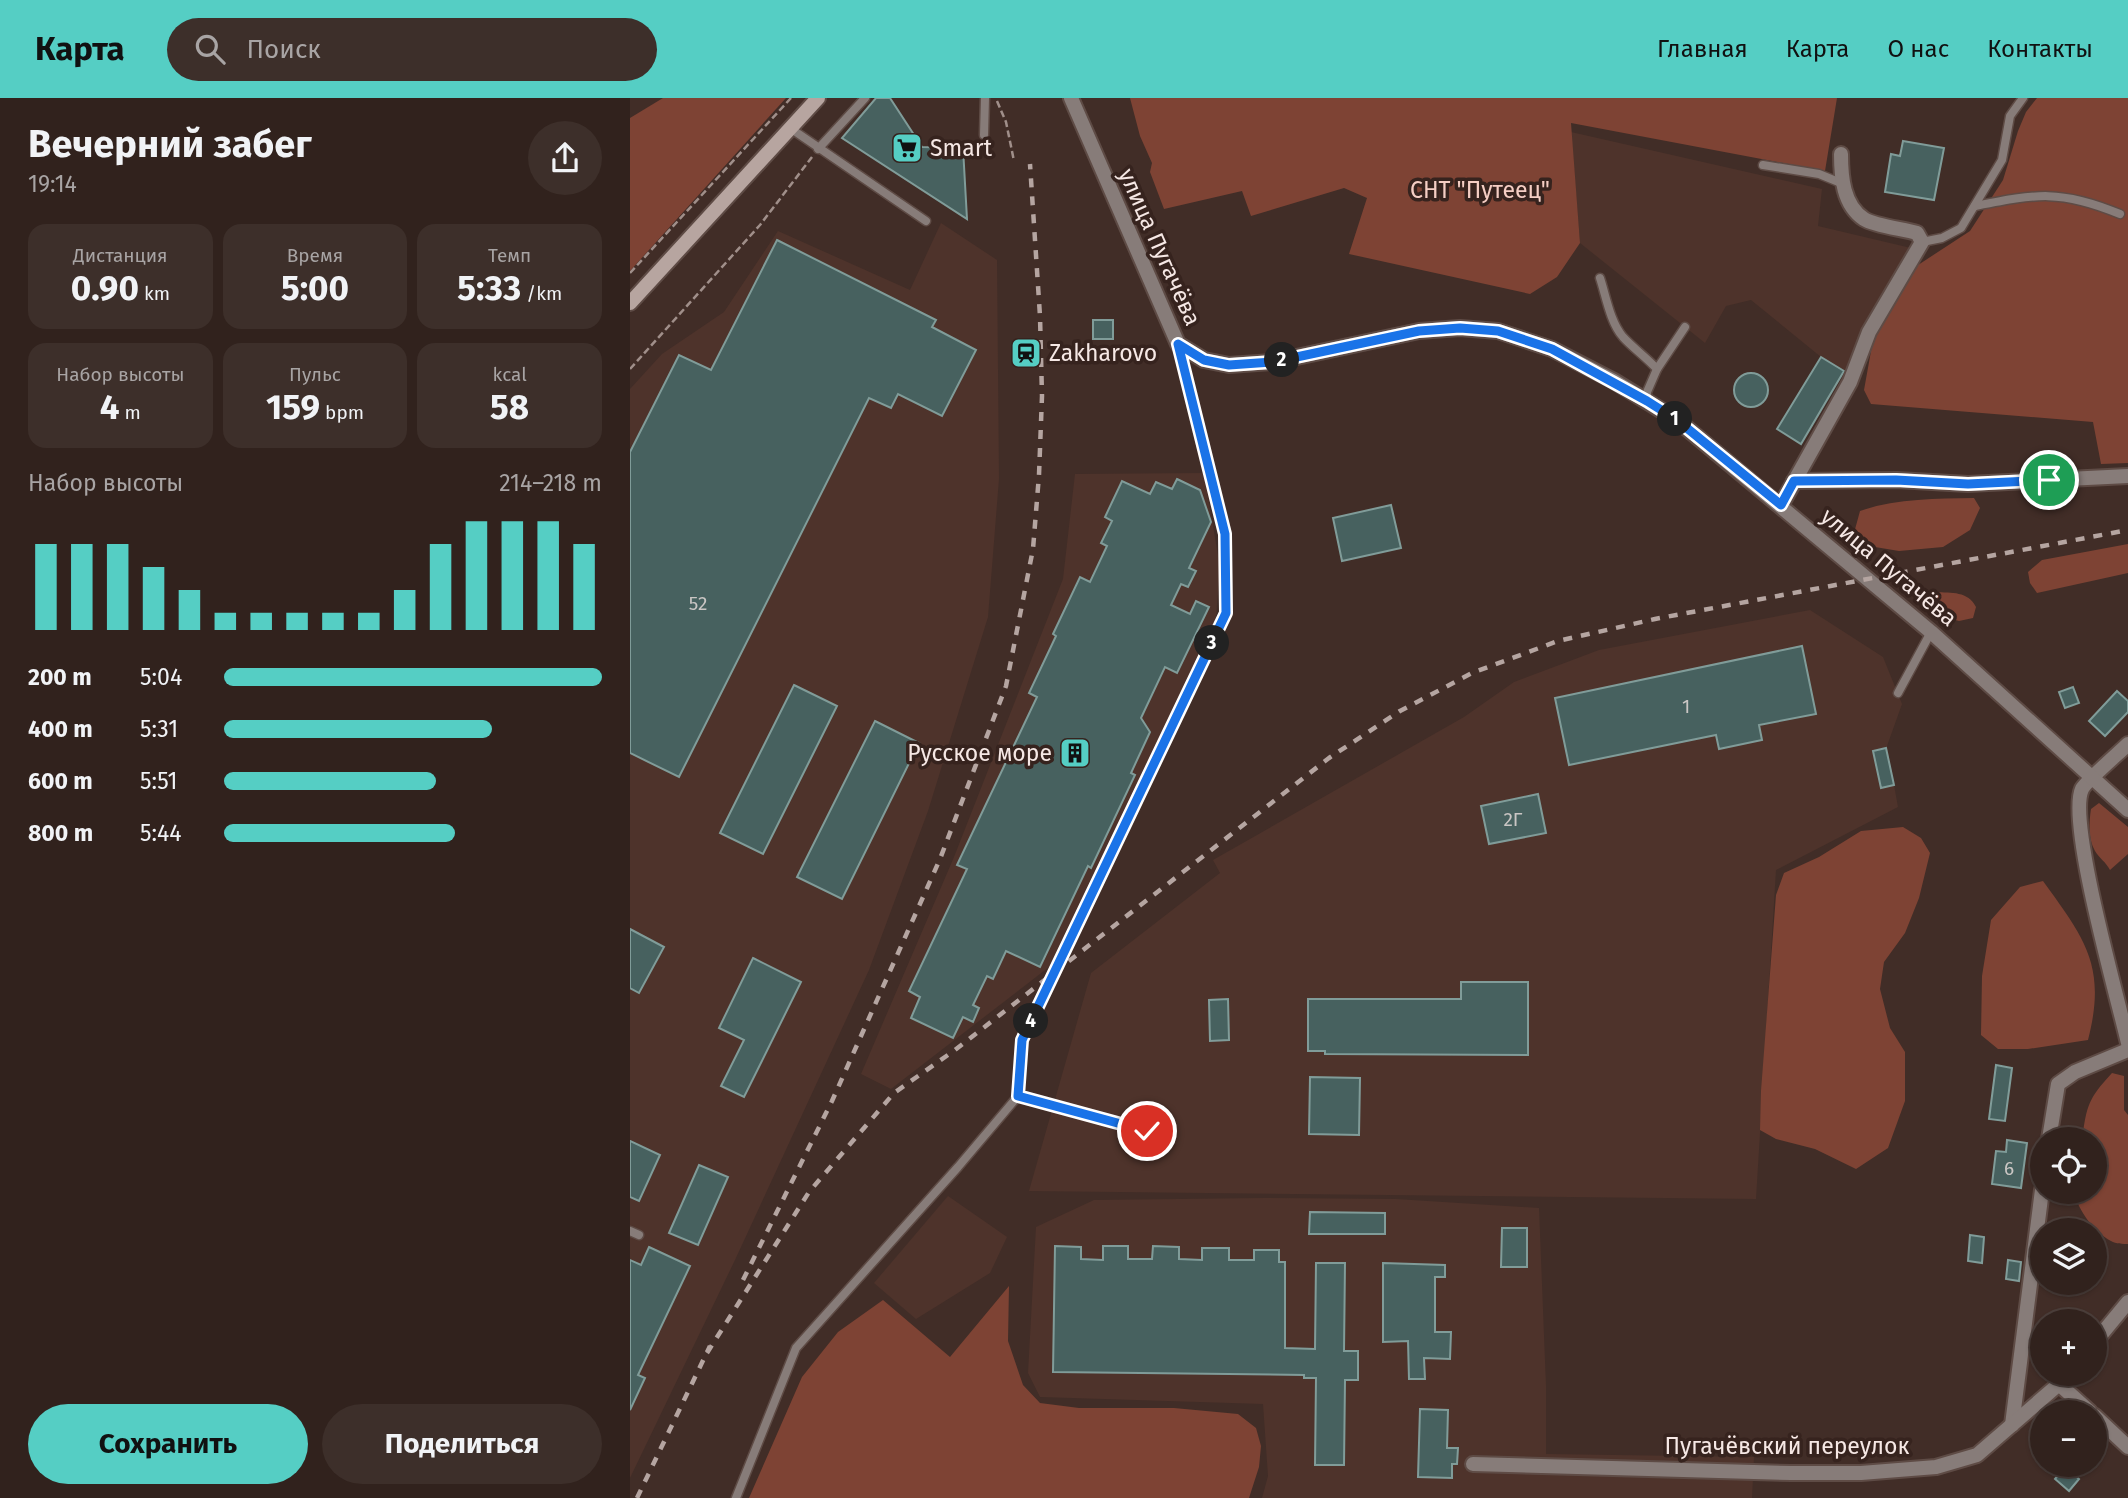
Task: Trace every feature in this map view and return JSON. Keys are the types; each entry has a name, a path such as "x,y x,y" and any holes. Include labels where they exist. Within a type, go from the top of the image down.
{"main road":[{"path":"630,303 818,98"}],"street":[{"name":"улица Пугачёва","path":"1071,98 1102,182 1178,344 1204,360 1229,365 1273,362 1419,331 1460,328 1498,331 1552,349 1677,420 1931,632 2128,810"},
{"path":"1781,505 1850,382 1869,332 1922,242 1917,233 1865,219 1852,205 1841,183 1841,155"},
{"path":"1794,481 1896,480 1968,484 2128,476"},
{"path":"2128,744 2083,787 2079,801 2080,841 2125,1018 2128,1043"},
{"path":"2051,1127 2058,1084 2075,1072 2128,1050"},
{"path":"2012,1424 2040,1204"},
{"path":"2107,1327 2128,1302"},
{"name":"Пугачёвский переулок","path":"1474,1464 1791,1472 1886,1471 1936,1467 1977,1455 2056,1386"},
{"path":"2070,1386 2081,1400"},
{"path":"2107,1427 2128,1447"}],"lane":[{"path":"818,149 865,98"},
{"path":"984,135 985,98"},
{"path":"1922,242 1942,238 1962,228 2002,160 2010,116 2023,98"},
{"path":"790,128 926,221"},
{"path":"1763,165 1819,174 1841,183"},
{"path":"1975,206 2031,195 2057,195 2094,203 2120,214"},
{"path":"1600,278 1612,317 1622,336 1640,350 1657,369"},
{"path":"1647,401 1647,392 1657,369 1685,327"},
{"path":"736,1498 796,1348 1018,1096 1022,1040 1226,613 1225,534 1178,344"},
{"path":"1898,693 1931,632"},
{"path":"1018,1096 1147,1131"},
{"path":"630,1231 639,1235"}],"path":[{"path":"630,273 791,98"},
{"path":"996,98 1006,122 1014,161"},
{"path":"630,369 760,225 818,149"}],"shaded area":[{"path":"1571,132 1822,189 1818,226 1911,248 1845,372 1821,357 1751,300 1726,306 1705,343 1580,243"},
{"path":"941,223 997,260 999,479 988,617 928,811 869,970 735,1260 630,1478 630,389 662,354 724,312 778,231 910,290"},
{"name":"Русское море","path":"1204,473 1220,567 1216,618 1049,967 891,1089 861,1074 954,857 1063,579 1075,474"},
{"path":"1810,610 1883,657 1902,704 1887,746 1898,807 1776,870 1756,1199 1029,1191 1091,973 1220,873 1213,860 1464,717 1514,682 1599,650"},
{"path":"948,1196 1007,1237 990,1273 916,1319 874,1283"},
{"path":"1396,1199 1539,1208 1546,1454 1754,1457 1752,1498 1262,1498 1268,1476 1263,1404 1040,1397 1028,1373 1036,1227 1094,1200"}],"green space":[{"path":"663,98 786,98 630,271 630,118"},
{"name":"СНТ \"Путеец\"","path":"1130,98 1837,98 1825,171 1571,123 1580,243 1557,277 1530,294 1349,254 1367,198 1344,188 1251,216 1242,191 1164,209 1150,172 1152,163 1140,136"},
{"path":"2037,98 2128,98 2128,463 2101,464 2093,422 1871,404 1864,390 1873,340 1915,267 1970,231 2003,180 2018,131 2026,112"},
{"path":"1974,498 1980,508 1970,530 1943,547 1899,551 1869,546 1854,533 1860,511 1916,500"},
{"path":"2128,544 2128,573 2037,593 2030,583 2028,572 2042,560"},
{"path":"1935,592 1959,594 1969,598 1976,607 1973,618 1959,621 1945,617 1932,599"},
{"path":"2099,803 2128,827 2128,854 2110,870 2095,851 2090,836 2091,809"},
{"path":"1903,827 1921,838 1930,853 1919,898 1905,933 1884,962 1880,989 1890,1028 1905,1052 1905,1101 1888,1148 1856,1169 1815,1149 1776,1139 1760,1130 1776,895 1784,873 1819,857 1861,831"},
{"path":"2043,881 2081,937 2088,954 2095,992 2088,1040 2028,1049 1998,1049 1981,1035 1982,976 1991,920 2020,887"},
{"path":"2112,1073 2124,1076 2124,1110 2128,1115 2128,1244 2120,1244 2107,1238 2107,1218 2087,1218 2078,1204 2107,1204 2107,1127 2084,1127 2090,1103"},
{"path":"1009,1286 1008,1341 1023,1385 1040,1403 1079,1408 1174,1408 1238,1414 1256,1428 1261,1446 1259,1467 1249,1498 749,1498 802,1377 838,1332 883,1300 950,1357"}],"building":[{"path":"876,98 890,98 922,147 963,148 967,219 842,138"},
{"path":"1903,141 1944,148 1934,200 1885,192 1891,154 1900,156"},
{"path":"777,240 936,320 932,327 976,350 942,416 898,394 891,408 869,398 679,777 630,753 630,452 679,355 711,370"},
{"path":"1093,320 1113,320 1113,339 1093,339"},
{"path":"1821,357 1844,371 1801,444 1777,429"},
{"path":"1751,373 1763,378 1768,390 1763,402 1751,407 1739,402 1734,390 1739,378"},
{"name":"Русское море","path":"1177,479 1200,490 1211,522 1189,568 1196,571 1188,587 1181,584 1171,605 1190,614 1196,601 1209,607 1177,673 1165,667 1141,718 1150,732 1131,773 1135,775 1040,967 1006,951 993,979 987,976 973,1005 979,1008 973,1022 963,1017 953,1038 911,1018 920,997 909,991 967,869 957,865 1037,697 1029,693 1056,636 1053,634 1080,577 1090,582 1107,546 1101,543 1112,521 1105,517 1122,481 1150,494 1156,482 1172,489"},
{"path":"1391,505 1401,548 1342,561 1333,518"},
{"path":"1802,646 1816,714 1759,725 1762,740 1719,749 1716,735 1569,765 1555,698"},
{"path":"794,685 837,706 763,854 720,833"},
{"path":"2073,687 2079,703 2065,708 2059,692"},
{"path":"2117,691 2128,701 2128,712 2105,736 2089,721"},
{"path":"875,721 919,743 842,899 797,877"},
{"path":"1886,748 1894,785 1881,788 1873,751"},
{"path":"1538,794 1546,833 1489,844 1481,806"},
{"path":"630,929 664,947 639,993 630,988"},
{"path":"753,958 801,982 744,1097 721,1086 744,1040 719,1028"},
{"path":"1461,982 1528,982 1528,1055 1325,1054 1325,1051 1308,1051 1308,999 1461,999"},
{"path":"1228,999 1229,1040 1210,1041 1209,1000"},
{"path":"1996,1065 2012,1068 2005,1121 1989,1119"},
{"path":"1310,1077 1360,1078 1359,1135 1309,1134"},
{"path":"2007,1140 2027,1143 2021,1188 1992,1184 1996,1151 2006,1152"},
{"path":"630,1141 660,1155 639,1201 630,1197"},
{"path":"699,1165 728,1177 698,1245 669,1233"},
{"path":"1310,1212 1385,1213 1385,1234 1309,1234"},
{"path":"1502,1228 1527,1228 1527,1267 1501,1267"},
{"path":"1970,1235 1984,1237 1982,1263 1968,1261"},
{"path":"1055,1246 1081,1247 1081,1259 1103,1260 1103,1246 1128,1246 1128,1259 1152,1259 1153,1246 1179,1247 1179,1259 1202,1260 1202,1248 1229,1248 1229,1260 1254,1260 1254,1250 1279,1250 1279,1262 1285,1262 1285,1348 1315,1349 1316,1263 1345,1263 1344,1351 1358,1351 1358,1380 1345,1380 1344,1465 1315,1465 1316,1378 1304,1378 1304,1375 1053,1372"},
{"path":"649,1247 690,1266 638,1375 645,1378 630,1410 630,1260 641,1265"},
{"path":"2008,1260 2021,1262 2019,1281 2006,1279"},
{"path":"1383,1263 1445,1265 1445,1277 1435,1277 1435,1332 1451,1332 1450,1359 1424,1358 1425,1379 1409,1379 1408,1341 1383,1342"},
{"path":"1420,1409 1448,1410 1447,1448 1458,1448 1457,1464 1452,1464 1452,1478 1418,1477"},
{"path":"2077,1477 2079,1479 2069,1491 2055,1479"}],"railway":[{"path":"743,1280 832,1101 940,859 1006,686 1033,549 1039,475 1042,396 1040,316 1030,164"},
{"path":"707,1353 809,1192 894,1093 955,1050 1329,758 1400,711 1472,673 1558,641 1655,619 2128,530"},
{"path":"637,1498 710,1346"}],"place":[{"name":"Smart","path":"907,148"},
{"name":"Zakharovo","path":"1026,353"},
{"name":"Русское море","path":"1075,753"}],"route":[{"path":"1147,1131 1018,1096 1022,1040 1226,613 1225,534 1178,344 1204,360 1229,365 1273,362 1419,331 1460,328 1498,331 1552,349 1647,401 1677,420 1781,505 1794,481 1896,480 1968,484 2049,480"}]}
